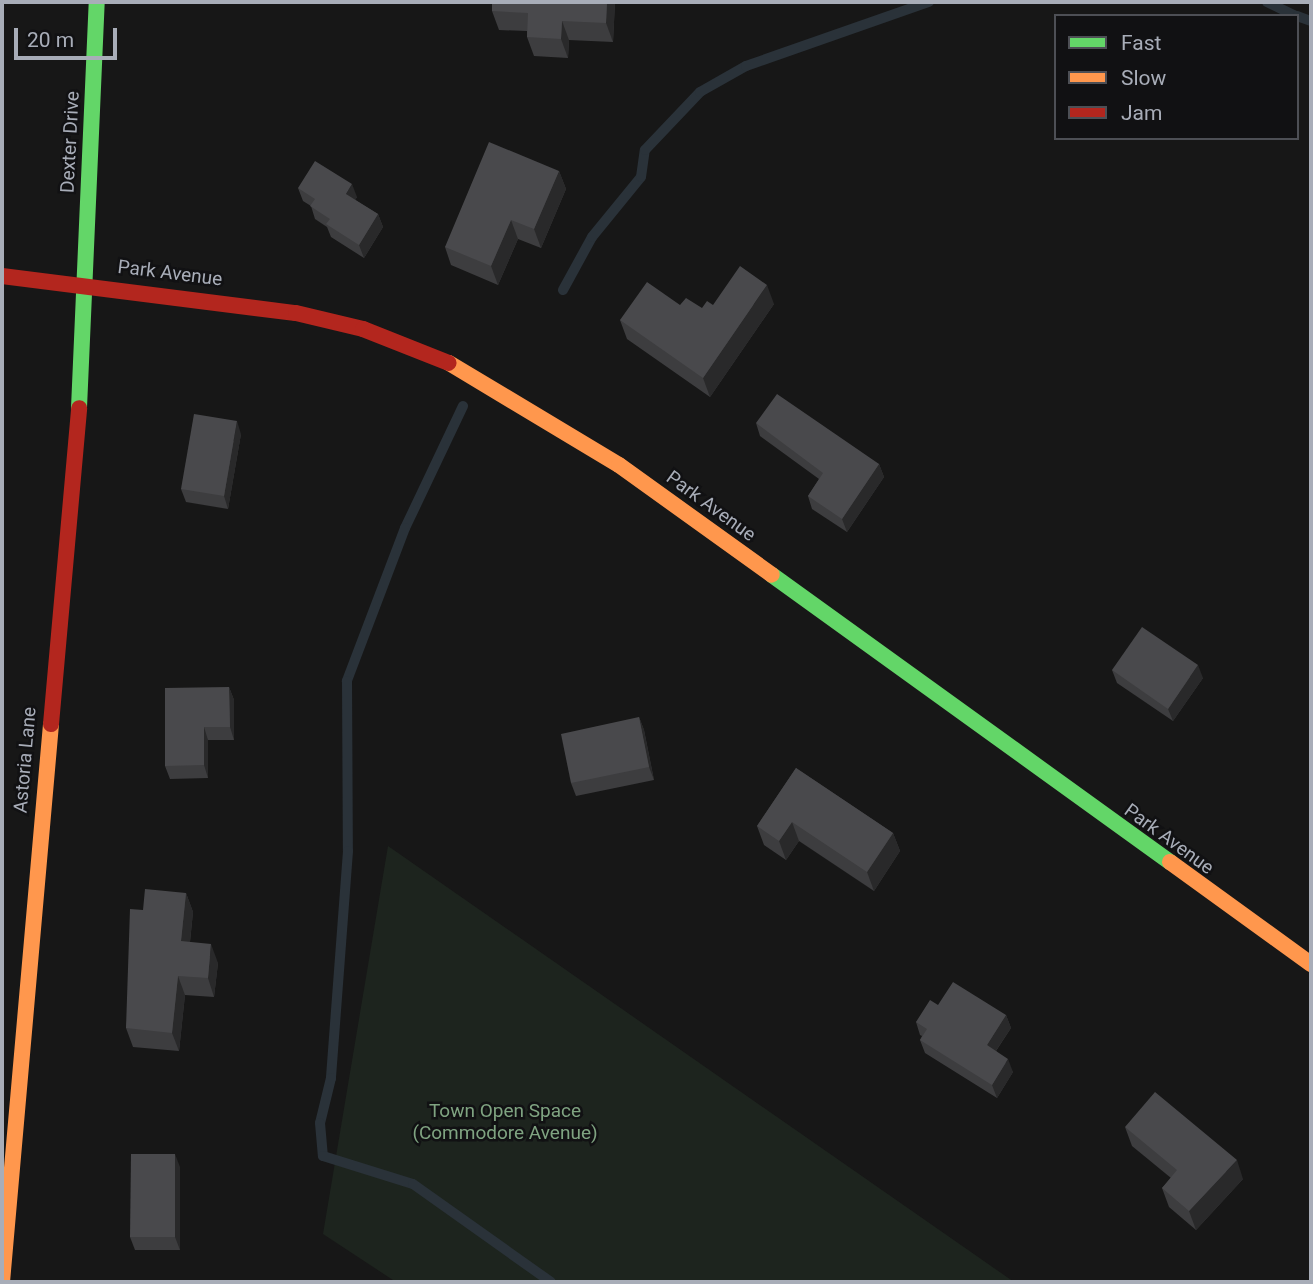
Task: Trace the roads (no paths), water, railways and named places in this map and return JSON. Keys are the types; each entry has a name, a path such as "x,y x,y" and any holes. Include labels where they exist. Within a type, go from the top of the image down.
{"street":[{"name":"Dexter Drive","path":"85,284 97,2"},
{"name":"Park Avenue","path":"2,276 219,299 363,329 462,368 535,408 1311,964"},
{"name":"Astoria Lane","path":"2,1282 85,284"}],"waterway":[{"path":"563,290 592,237 641,177 645,150 700,92 746,66 929,2"},
{"path":"1267,2 1292,14"},
{"path":"1299,17 1311,21"},
{"path":"463,406 405,528 347,681 348,851 331,1078 320,1123 323,1156 413,1184 551,1282"}],"park label":[{"name":"Town Open Space (Commodore Avenue)","path":"505,1122"}]}
